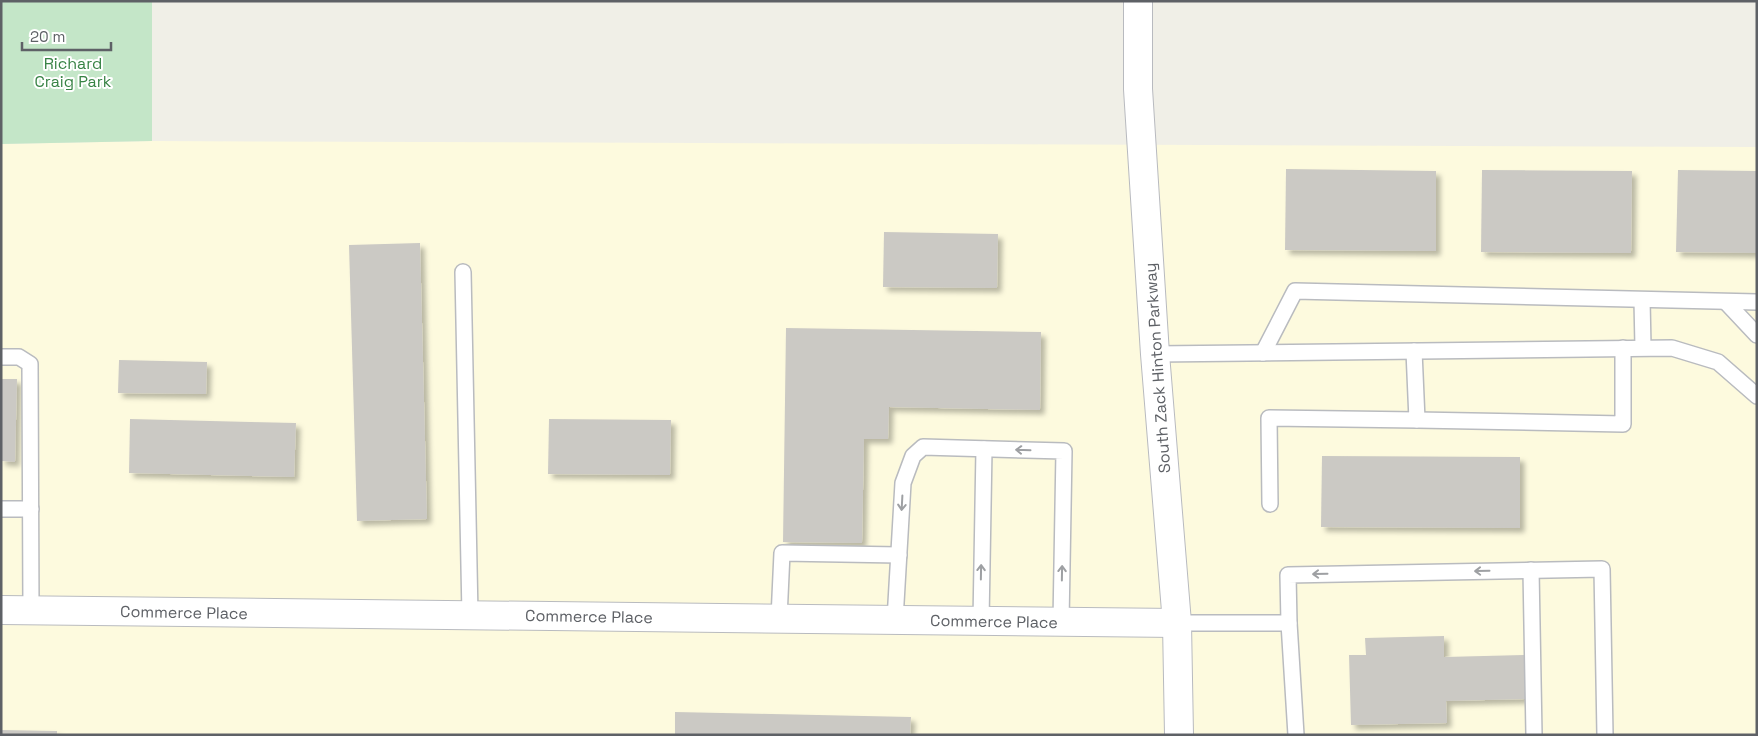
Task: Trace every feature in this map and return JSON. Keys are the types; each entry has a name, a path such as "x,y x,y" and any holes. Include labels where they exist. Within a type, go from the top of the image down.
{"street":[{"name":"South Zack Hinton Parkway","path":"1138,1 1138,89 1155,354 1177,623 1179,735"},
{"name":"Commerce Place","path":"1,610 1177,623"}],"lane":[{"path":"463,272 470,615"},
{"path":"1263,353 1295,291 1757,302"},
{"path":"1642,300 1643,347"},
{"path":"1726,302 1757,335"},
{"path":"1270,504 1269,418 1623,424 1623,348"},
{"path":"1155,354 1672,348 1718,362 1757,396"},
{"path":"1414,351 1417,420"},
{"path":"1,357 19,357 30,364 31,610"},
{"path":"895,620 903,483 913,456 923,448 1064,451 1061,622"},
{"path":"981,621 984,449"},
{"path":"1,509 31,509"},
{"path":"778,618 782,554 899,555"},
{"path":"1296,735 1288,575 1602,569 1605,735"},
{"path":"1531,570 1534,735"},
{"path":"1177,623 1289,623"}],"shaded area":[{"path":"152,141 1757,147 1757,735 1,735 1,144"}],"green space":[{"name":"Richard Craig Park","path":"1,1 152,1 152,141 1,144"}],"building":[{"path":"1286,169 1436,171 1436,251 1285,250"},
{"path":"1482,170 1632,171 1631,253 1481,252"},
{"path":"1678,170 1757,171 1757,253 1676,252"},
{"path":"884,232 998,234 997,288 883,287"},
{"path":"420,243 427,519 357,521 349,245"},
{"path":"786,328 1041,332 1040,410 889,407 888,439 864,439 862,543 783,542"},
{"path":"119,360 207,362 206,394 118,393"},
{"path":"1,379 17,379 15,462 1,461"},
{"path":"130,419 296,423 294,477 129,473"},
{"path":"549,419 671,420 670,475 548,474"},
{"path":"1322,456 1520,457 1520,528 1321,527"},
{"path":"1444,636 1444,657 1524,655 1525,699 1446,701 1447,723 1351,725 1349,655 1366,655 1365,638"},
{"path":"675,712 911,717 910,735 675,735"},
{"path":"1,730 57,731 57,735 1,735"}]}
